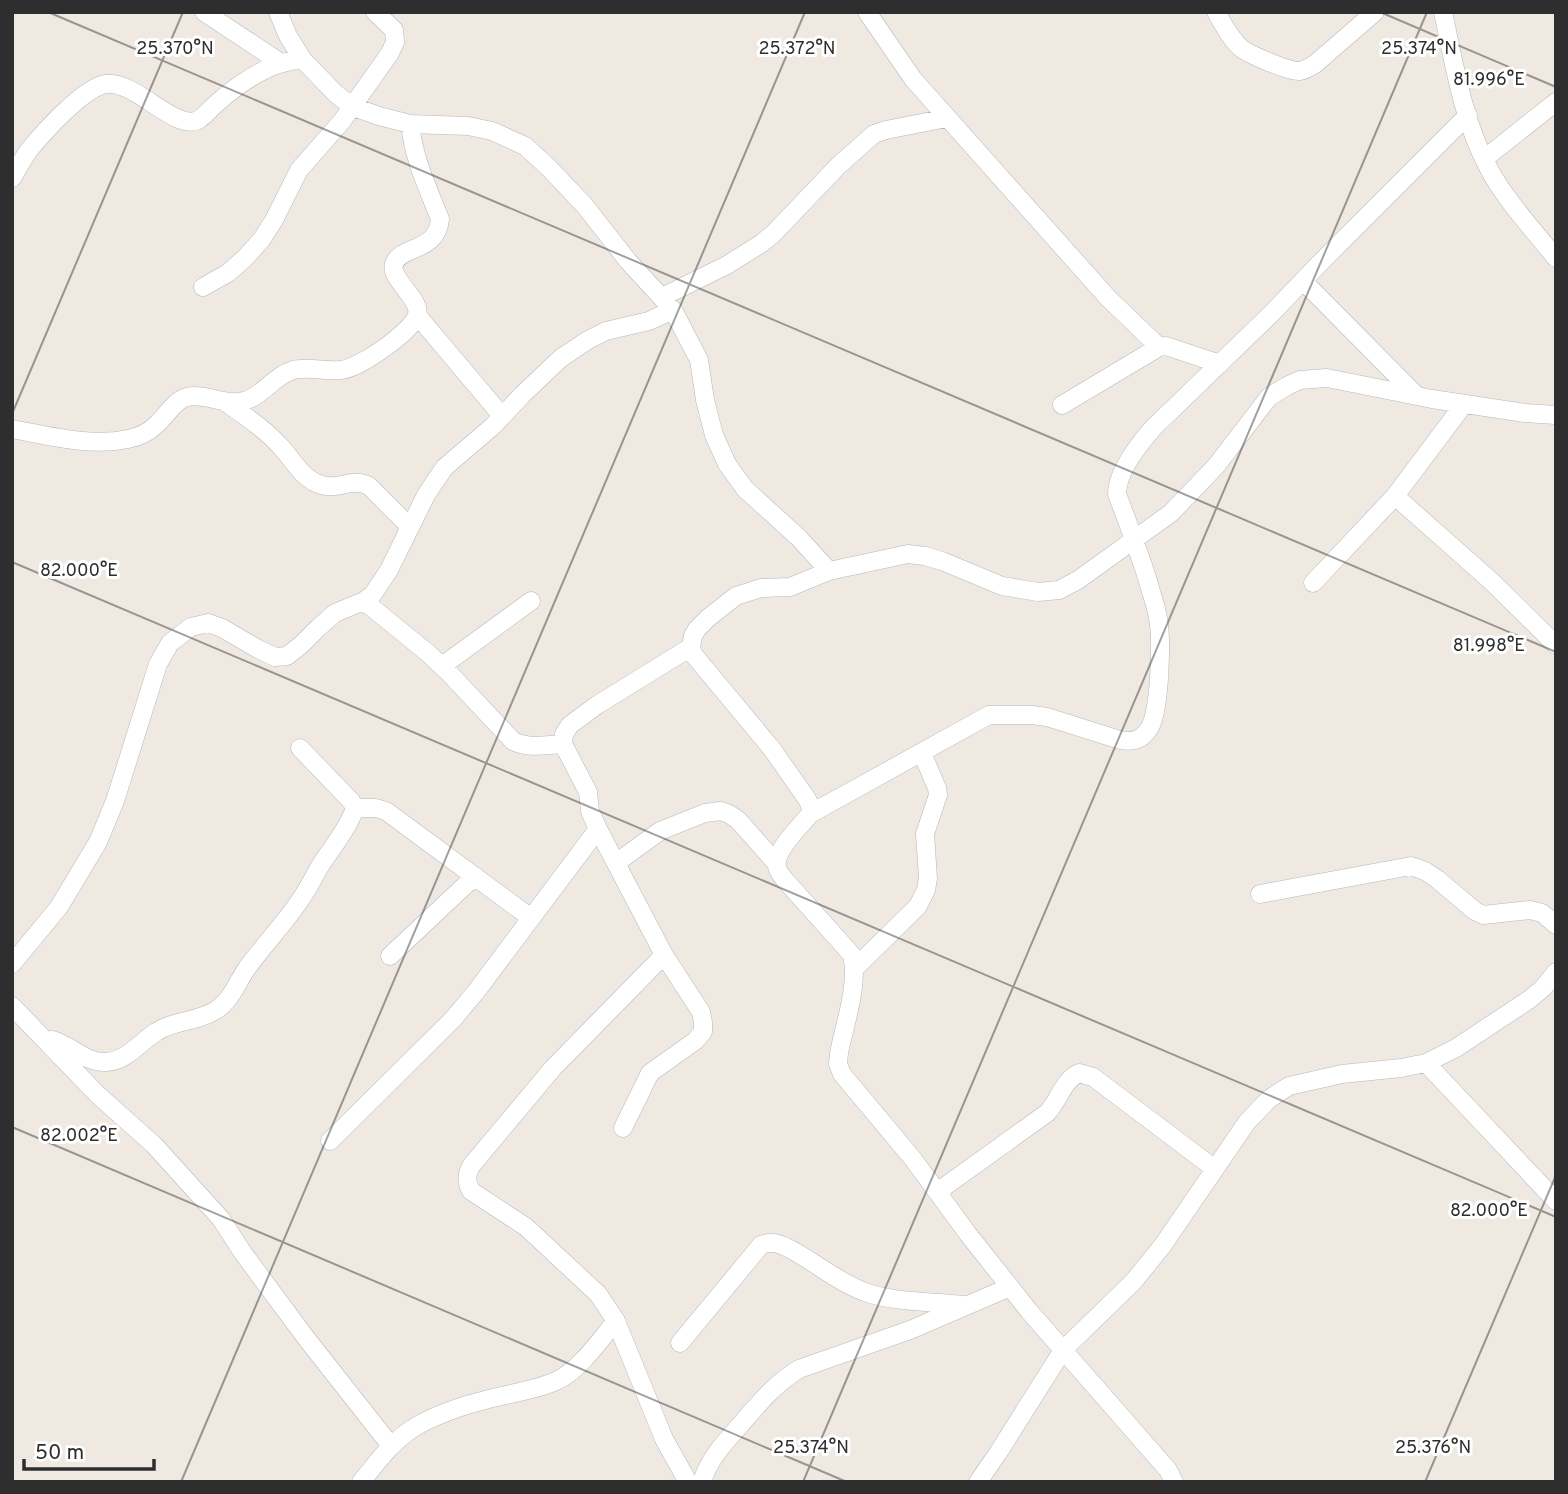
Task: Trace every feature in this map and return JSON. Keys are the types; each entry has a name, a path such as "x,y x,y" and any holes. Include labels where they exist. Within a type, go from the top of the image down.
{"street":[{"path":"204,12 281,62"},
{"path":"278,12 288,36 303,60 336,94 353,107 410,124 468,126 492,131 525,146 548,167 584,206 628,261 668,303 699,360 714,436 727,464 744,489 799,537 829,571"},
{"path":"202,287 228,273 262,239 299,170 353,107 390,53 395,42 394,30 375,12"},
{"path":"867,12 913,79 1108,298 1159,347"},
{"path":"1216,12 1243,49 1287,70 1297,71 1315,64 1374,12"},
{"path":"1443,12 1468,115 1488,168 1556,258"},
{"path":"12,178 28,152 57,119 89,91 103,84 117,84 130,89 178,120 189,123 198,120 235,88 281,62 303,60"},
{"path":"1484,159 1556,102"},
{"path":"1174,1482 1168,1470 1010,1287 913,1159 842,1074 838,1064 854,983 852,955 785,880 776,863 783,846 810,814 989,715 1047,717 1121,740 1131,742 1141,738 1152,724 1155,710 1161,634 1158,615 1135,539 1117,495 1117,487 1138,445 1468,115"},
{"path":"12,964 59,907 97,842 115,801 158,664 170,643 191,626 208,623 275,657 287,656 335,613 364,601 373,594 384,578 426,495 445,467 493,426 561,358 606,331 649,321 668,303 762,243 845,159 874,134 947,118"},
{"path":"410,124 417,162 440,219 436,236 399,257 394,262 393,270 416,306 417,315 502,416"},
{"path":"1303,281 1417,396"},
{"path":"12,429 63,439 97,442 128,439 146,433 156,426 184,397 195,396 237,403 247,401 280,376 295,370 342,370 356,366 396,340 417,315"},
{"path":"1062,405 1159,347 1166,346 1220,363"},
{"path":"810,814 811,807 807,799 772,749 693,654 691,648 697,629 736,596 761,588 790,587 829,571 908,554 942,561 1002,586 1038,592 1059,590 1078,580 1171,513 1216,466 1269,397 1300,380 1327,378 1465,404 1556,415"},
{"path":"225,402 261,428 283,449 299,471 312,481 337,487 362,482 410,527"},
{"path":"1313,583 1395,496 1465,404"},
{"path":"1395,496 1491,581 1556,645"},
{"path":"364,601 442,666 513,741 527,746 563,744"},
{"path":"442,666 531,601"},
{"path":"623,1128 650,1073 695,1041 703,1032 704,1022 701,1012 663,955 598,830 590,811 588,792 563,744 564,734 570,725 597,705 691,648"},
{"path":"300,748 346,795 355,808"},
{"path":"855,968 918,906 926,890 928,878 925,835 938,795 922,753"},
{"path":"355,808 386,811 531,918"},
{"path":"45,1040 63,1044 87,1059 105,1062 125,1055 165,1026 214,1012 224,1004 246,970 306,892 355,808"},
{"path":"616,863 660,831 705,813 721,811 738,820 776,863"},
{"path":"330,1141 454,1018 598,830"},
{"path":"1260,894 1411,866 1437,879 1483,915 1530,911 1542,913 1556,925"},
{"path":"390,956 475,876"},
{"path":"663,955 553,1068 471,1167 467,1174 467,1184 471,1191 526,1227 598,1294 616,1321 664,1439 688,1482"},
{"path":"978,1482 1063,1350 1133,1282 1163,1245 1247,1122 1269,1099 1289,1086 1342,1074 1426,1063 1456,1048 1530,999 1556,972"},
{"path":"12,1006 98,1095 153,1145 221,1219 298,1327 391,1446"},
{"path":"1426,1063 1556,1201"},
{"path":"937,1192 1047,1113 1072,1076 1079,1073 1093,1077 1215,1170"},
{"path":"680,1343 761,1245 769,1242 788,1248 865,1293 967,1305"},
{"path":"702,1482 706,1469 717,1452 766,1395 784,1379 799,1370 910,1331 1010,1287"},
{"path":"361,1482 391,1446 410,1429 478,1402 558,1381 580,1364 616,1321"}]}
